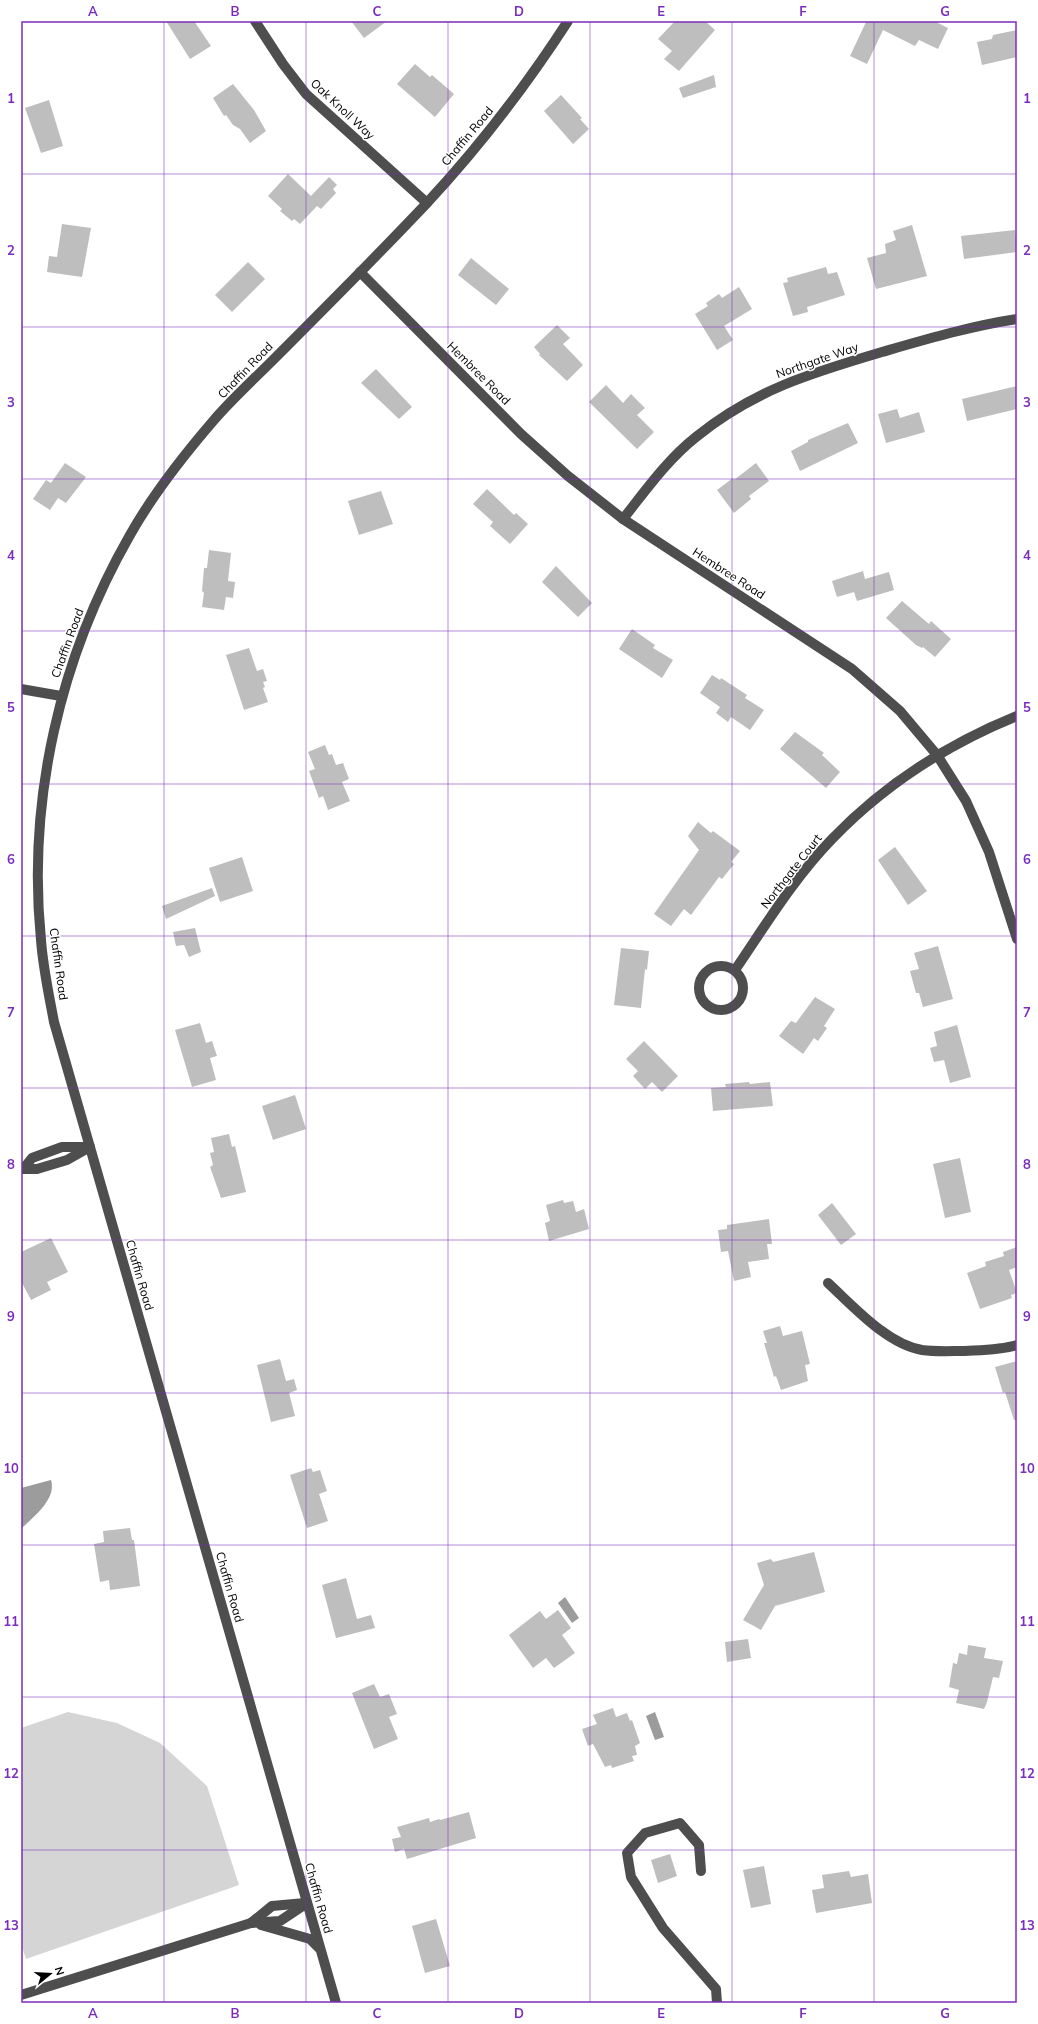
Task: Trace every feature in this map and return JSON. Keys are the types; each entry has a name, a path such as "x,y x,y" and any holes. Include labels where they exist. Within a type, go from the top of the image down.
{"street":[{"name":"Oak Knoll Way","path":"255,21 283,64 306,94 427,203"},
{"name":"Chaffin Road","path":"336,2003 54,1022 41,940 38,857 45,775 62,696 80,639 103,584 131,533 163,484 215,420 427,203 486,135 541,63 568,21"},
{"name":"Hembree Road","path":"360,272 521,434 568,476 623,519 852,669 900,711 937,755 966,800 989,852 1017,940"},
{"name":"Northgate Way","path":"623,519 662,470 695,438 737,408 783,384 812,373 936,336 983,324 1017,319"},
{"path":"21,689 62,696"},
{"name":"Northgate Court","path":"735,970 799,878 832,839 876,798 937,755 982,730 1017,716"},
{"path":"720,965 735,970 742,982 742,996 738,1002 726,1010 712,1009 706,1005 698,991 701,976 706,970 713,966 720,965"},
{"path":"23,1168 32,1158 62,1147 90,1147"},
{"path":"828,1283 870,1322 900,1342 922,1350 1002,1350 1017,1345"},
{"path":"701,1871 699,1845 680,1823 645,1834 627,1853 631,1877 663,1928 716,1989 717,2003"},
{"path":"251,1923 272,1906 307,1903"},
{"path":"21,1995 251,1923 280,1921 307,1903"},
{"path":"251,1923 310,1939 321,1951"}],"shaded area":[{"path":"51,1480 51,1494 47,1501 21,1529 21,1488"},
{"path":"565,1597 579,1618 572,1623 558,1603"},
{"path":"68,1712 117,1723 160,1743 207,1786 239,1885 26,1959 21,1944 21,1728"},
{"path":"655,1712 664,1737 655,1740 646,1716"}],"building":[{"path":"166,21 194,21 211,46 190,59"},
{"path":"351,21 387,21 364,38"},
{"path":"675,21 705,21 715,30 679,71 664,59 672,51 658,39"},
{"path":"863,21 934,21 948,28 938,49 919,40 915,46 883,30 867,64 850,56 866,22"},
{"path":"1017,30 1017,57 982,65 977,42 992,39 993,35"},
{"path":"415,64 430,77 432,75 454,94 435,117 397,84"},
{"path":"714,75 716,87 683,98 679,88"},
{"path":"233,84 254,110 266,131 250,143 240,129 233,125 226,115 224,116 213,98"},
{"path":"561,95 582,118 580,119 589,129 573,144 544,111"},
{"path":"49,100 63,146 41,153 25,108"},
{"path":"288,174 311,196 329,177 337,185 333,189 336,193 321,209 317,206 300,224 294,219 292,221 280,211 282,209 268,196"},
{"path":"62,224 91,228 82,277 47,272 49,256 57,257"},
{"path":"912,225 927,276 876,289 867,258 886,253 885,244 896,240 893,231"},
{"path":"1015,230 1017,252 964,259 961,236"},
{"path":"471,258 509,289 496,305 458,275"},
{"path":"248,262 265,279 232,312 215,295"},
{"path":"826,267 828,274 837,272 845,295 807,307 808,312 793,316 783,283 788,282 787,278"},
{"path":"739,287 752,309 724,326 733,340 717,350 695,314 708,306 706,303 719,294 722,298"},
{"path":"557,325 570,338 563,344 583,365 567,381 539,355 540,354 534,347"},
{"path":"376,369 412,407 399,419 361,383"},
{"path":"606,385 623,403 631,394 645,408 637,415 654,432 637,449 589,402"},
{"path":"1017,386 1017,409 967,421 962,399"},
{"path":"897,409 900,418 919,412 925,432 886,443 878,414"},
{"path":"848,423 858,443 800,471 791,451 808,442 808,440"},
{"path":"65,463 86,477 66,503 58,498 50,510 33,499 46,480 51,483"},
{"path":"756,463 769,481 749,496 751,499 734,513 717,490 733,478 734,480"},
{"path":"487,489 514,515 516,513 528,524 510,544 490,526 493,522 473,504"},
{"path":"381,491 393,524 359,535 348,501"},
{"path":"209,550 231,553 228,581 235,582 233,598 226,597 224,610 202,607 204,593 202,591 204,568 207,568"},
{"path":"556,566 592,603 578,617 542,582"},
{"path":"863,571 865,579 889,572 894,590 857,601 854,592 837,597 832,581"},
{"path":"902,601 929,624 931,621 951,639 935,657 923,647 922,648 916,645 886,618"},
{"path":"632,629 655,645 653,648 673,660 662,678 619,649"},
{"path":"249,648 257,671 263,669 267,681 263,682 265,687 263,688 268,702 244,710 226,655"},
{"path":"712,675 720,680 721,678 747,695 745,698 764,710 750,730 731,717 728,722 716,713 720,707 700,693"},
{"path":"795,732 824,753 822,755 840,772 826,788 780,749"},
{"path":"325,745 329,755 332,754 336,765 343,763 349,779 342,782 350,801 328,810 323,796 319,798 309,771 315,769 308,752"},
{"path":"698,822 711,833 713,831 740,851 731,862 734,864 722,879 719,877 691,915 684,909 671,926 654,914 699,850 688,836"},
{"path":"895,847 927,891 908,905 878,860"},
{"path":"242,857 253,891 220,902 209,868"},
{"path":"212,888 215,896 166,919 162,906"},
{"path":"195,928 201,952 189,957 184,945 176,946 173,932"},
{"path":"938,946 953,999 923,1007 919,993 916,993 910,971 919,969 914,953"},
{"path":"621,948 649,951 647,970 645,969 641,1008 614,1005"},
{"path":"815,997 835,1009 824,1026 827,1028 818,1041 814,1038 803,1054 779,1036 791,1021 796,1023"},
{"path":"200,1023 206,1043 212,1041 217,1056 210,1058 216,1080 192,1087 175,1030"},
{"path":"957,1025 971,1077 950,1083 944,1060 934,1062 930,1048 937,1046 934,1032"},
{"path":"644,1041 678,1076 662,1092 652,1082 645,1089 633,1076 638,1071 626,1059"},
{"path":"749,1082 750,1084 770,1082 773,1106 713,1111 711,1088 726,1087 725,1084"},
{"path":"295,1095 306,1129 273,1140 262,1106"},
{"path":"229,1134 232,1147 235,1146 246,1192 221,1198 210,1167 213,1165 210,1153 214,1152 211,1138"},
{"path":"960,1158 971,1212 945,1218 933,1164"},
{"path":"563,1200 564,1203 573,1201 576,1212 584,1209 589,1229 549,1241 545,1223 550,1221 546,1205"},
{"path":"832,1203 856,1234 841,1245 818,1215"},
{"path":"769,1219 772,1244 767,1244 769,1259 748,1262 751,1277 734,1281 728,1251 721,1252 718,1230 727,1229 727,1225"},
{"path":"51,1238 68,1272 47,1282 51,1290 31,1300 21,1281 21,1252"},
{"path":"1017,1247 1017,1267 1009,1270 1017,1293 1011,1295 1012,1298 980,1309 967,1273 986,1266 985,1262 1004,1256 1003,1252"},
{"path":"780,1326 783,1336 802,1331 810,1364 805,1365 808,1381 781,1390 776,1376 774,1377 764,1343 767,1343 763,1331"},
{"path":"280,1359 286,1381 294,1379 297,1390 289,1393 295,1416 271,1422 257,1365"},
{"path":"1017,1361 1017,1420 1014,1420 1005,1392 1003,1393 995,1367"},
{"path":"311,1468 313,1472 320,1470 327,1491 319,1494 328,1521 307,1528 290,1475"},
{"path":"130,1528 132,1540 134,1540 140,1586 110,1590 109,1580 100,1582 94,1544 104,1542 103,1531"},
{"path":"814,1552 825,1592 775,1606 761,1630 743,1620 764,1585 757,1563 771,1559 773,1562"},
{"path":"346,1578 357,1619 371,1615 375,1628 336,1638 322,1585"},
{"path":"558,1610 571,1628 562,1635 575,1653 554,1668 546,1658 533,1668 509,1635 540,1611 546,1619"},
{"path":"748,1639 751,1658 727,1662 725,1642"},
{"path":"968,1645 986,1648 984,1658 1003,1661 999,1678 993,1677 984,1709 956,1703 959,1690 949,1687 953,1663 957,1664 959,1653 967,1655"},
{"path":"374,1684 380,1697 389,1694 397,1714 389,1717 398,1739 374,1749 352,1693"},
{"path":"613,1708 616,1717 627,1713 630,1721 632,1720 640,1743 635,1746 637,1755 632,1756 634,1761 612,1768 611,1765 605,1767 593,1744 588,1746 582,1729 597,1724 593,1715"},
{"path":"469,1812 476,1838 407,1859 404,1849 395,1852 392,1839 401,1837 397,1827 429,1818 430,1822"},
{"path":"670,1854 677,1876 658,1883 651,1860"},
{"path":"764,1866 771,1904 751,1908 743,1870"},
{"path":"849,1871 851,1877 868,1874 872,1903 816,1913 812,1890 824,1888 822,1875"},
{"path":"436,1919 450,1966 425,1973 412,1926"}]}
